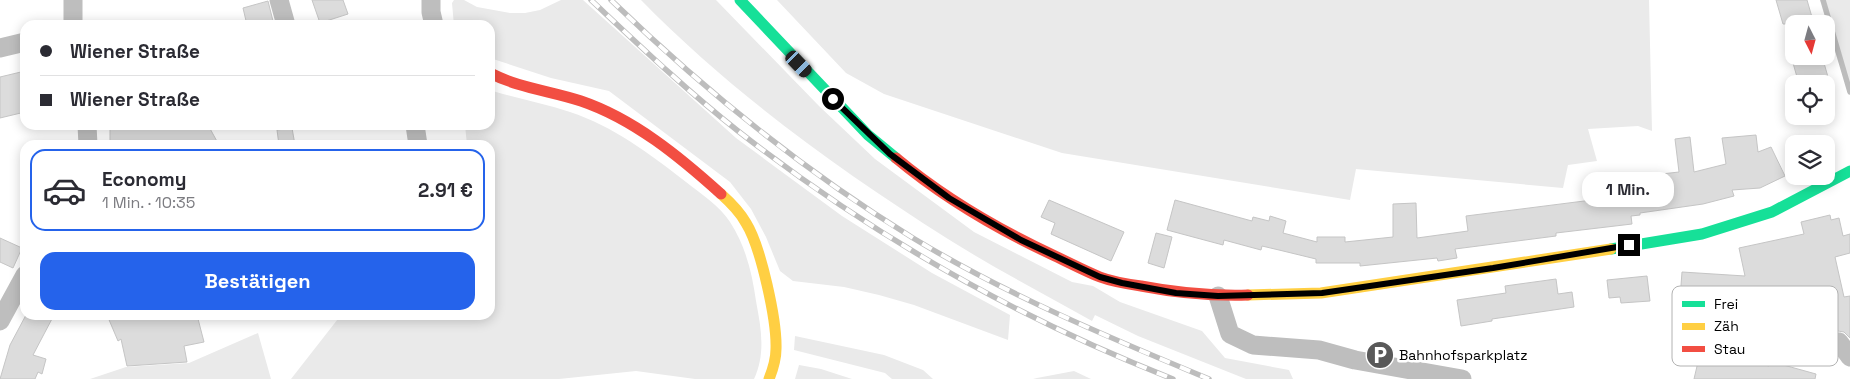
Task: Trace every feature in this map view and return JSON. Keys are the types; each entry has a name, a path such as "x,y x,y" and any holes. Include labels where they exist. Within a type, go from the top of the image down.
{"street":[{"path":"73,0 73,20"},
{"path":"279,0 285,20"},
{"path":"431,0 433,20"},
{"path":"740,0 868,135 917,175 962,206 1021,240 1100,277 1176,293 1218,296 1322,293 1493,268 1702,234 1772,212 1850,171"},
{"path":"0,48 20,43"},
{"path":"495,76 516,86 557,94 603,110 638,128 723,195 746,223 758,250 762,266 772,311 777,354 769,379"},
{"path":"0,321 20,284"},
{"path":"1218,296 1230,334 1253,345 1319,350 1355,360 1462,379"},
{"path":"1839,342 1850,357"}],"shaded area":[{"path":"454,0 464,0 477,7 510,13 525,13 540,10 561,0 583,0 736,138 842,216 932,273 1010,315 1008,340 914,305 879,295 844,287 793,281 780,271 766,237 751,209 730,182 609,91 551,78 495,60 495,20 454,20 452,3"},
{"path":"641,0 716,0 819,106 875,159 974,232 1072,282 1093,286 1120,302 1202,331 1225,358 1289,370 1293,379 1246,379 1138,336 1095,315 1092,321 983,260 866,185 787,128 712,67"},
{"path":"777,0 1649,0 1652,131 1638,126 1588,129 1597,161 1568,165 1563,188 1356,169 1350,200 1062,153 884,94 846,73"},
{"path":"1820,0 1850,0 1850,87 1835,51 1835,15 1824,15"},
{"path":"495,92 552,106 586,118 616,133 645,151 716,205 736,231 748,260 761,340 760,360 754,379 695,379 636,371 559,379 291,379 337,320 495,320 495,140 466,140 466,130 495,130"},
{"path":"258,333 271,379 90,379 126,367 189,363"},
{"path":"795,336 884,355 923,370 933,379 892,379 885,373 794,350"},
{"path":"799,365 821,369 852,379 795,379"},
{"path":"1074,371 1091,379 1033,379 1037,378"}],"building":[{"path":"312,0 343,0 348,14 329,20 319,20"},
{"path":"1776,0 1807,0 1811,15 1785,15 1785,24 1783,24"},
{"path":"268,1 273,20 246,20 243,8"},
{"path":"1794,65 1825,65 1827,75 1796,75"},
{"path":"20,72 20,113 0,118 0,77"},
{"path":"110,130 211,130 216,140 110,140"},
{"path":"277,130 292,130 294,140 278,140"},
{"path":"1756,135 1758,152 1771,147 1785,176 1760,188 1732,190 1734,196 1703,204 1640,213 1640,215 1631,216 1632,224 1556,233 1556,236 1455,249 1457,258 1438,261 1437,258 1360,266 1360,263 1316,263 1316,259 1262,246 1261,250 1224,240 1223,245 1167,230 1175,200 1252,221 1253,217 1269,221 1270,216 1286,221 1283,233 1317,242 1317,237 1345,237 1345,242 1393,237 1393,204 1416,203 1417,238 1468,231 1466,216 1592,200 1590,187 1654,178 1653,175 1679,172 1675,139 1690,137 1694,172 1726,164 1722,138"},
{"path":"1049,200 1124,232 1111,261 1051,234 1055,223 1041,217"},
{"path":"1830,215 1831,220 1839,218 1843,236 1850,234 1850,253 1835,257 1844,297 1850,296 1850,338 1844,332 1838,331 1838,286 1681,286 1682,272 1745,276 1739,248 1804,234 1801,222"},
{"path":"1156,233 1172,237 1164,268 1148,263"},
{"path":"0,238 20,247 20,252 13,268 0,262"},
{"path":"1647,276 1650,301 1621,303 1620,297 1609,298 1607,280"},
{"path":"1556,279 1558,294 1572,292 1574,307 1492,319 1492,321 1461,326 1457,300 1506,293 1505,286"},
{"path":"23,320 51,320 33,355 46,359 42,374 38,372 35,379 0,379 10,345"},
{"path":"109,320 198,320 204,342 184,346 187,362 127,366 121,339 118,341"},
{"path":"1697,366 1787,366 1816,374 1815,379 1694,379"}],"waterway":[{"path":"1823,0 1850,92"}],"railway":[{"path":"591,0 700,100 788,169 840,205 946,271 1002,301 1058,329 1173,379"},
{"path":"611,0 718,97 794,157 913,238 1021,297 1209,379"}],"traffic: fast":[{"path":"740,0 868,135 896,158"},
{"path":"1611,249 1702,234 1772,212 1850,171"}],"traffic: slow":[{"path":"721,194 735,207 752,234 767,284 776,337 775,357 769,379"},
{"path":"1248,295 1321,293 1611,249"}],"traffic: jam":[{"path":"495,75 524,86 581,101 619,118 656,140 721,194"},
{"path":"896,158 933,187 993,224 1034,246 1100,277 1120,283 1181,292 1248,295"}],"place":[{"name":"Bahnhofsparkplatz","path":"1380,355"}],"route":[{"path":"833,99 868,135 935,189 1021,240 1100,277 1176,293 1218,296 1322,293 1493,268 1629,245"}]}
